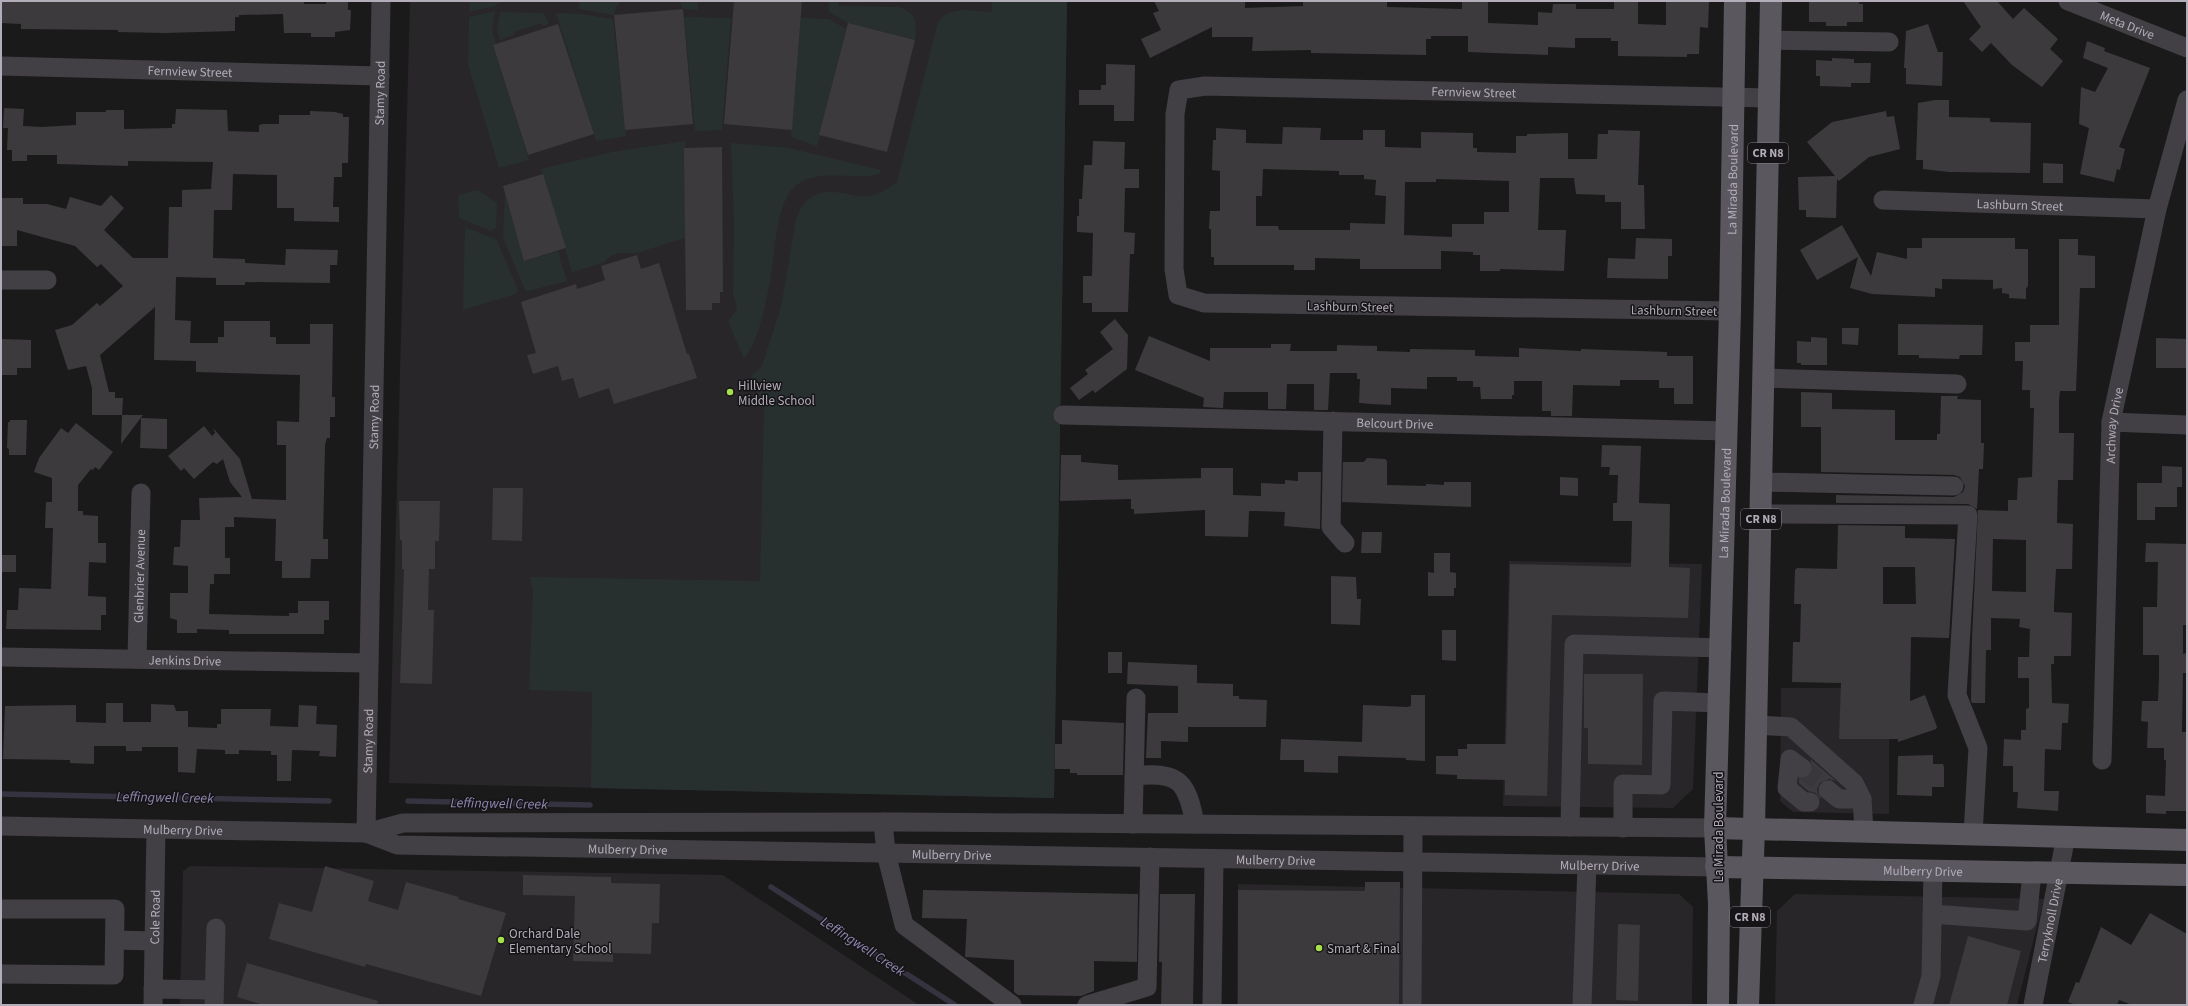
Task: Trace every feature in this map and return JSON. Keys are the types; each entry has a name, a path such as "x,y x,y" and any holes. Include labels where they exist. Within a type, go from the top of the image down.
{"main road":[{"name":"La Mirada Boulevard","path":"1718,1005 1719,904 1715,828 1722,648 1730,311 1735,1"},
{"name":"CR N8","path":"1748,1005 1754,828 1771,1"},
{"name":"Mulberry Drive","path":"1715,828 2187,840"},
{"name":"Mulberry Drive","path":"1716,867 2187,875"}],"street":[{"name":"Stamy Road","path":"366,833 381,1"},
{"name":"Meta Drive","path":"2068,1 2187,48"},
{"path":"1770,40 1889,42"},
{"name":"Fernview Street","path":"1,66 380,76"},
{"name":"Fernview Street","path":"1179,90 1205,86 1769,98"},
{"name":"Lashburn Street","path":"1179,90 1175,114 1174,261 1178,295 1204,304 1730,311"},
{"name":"Archway Drive","path":"2102,760 2111,422 2157,209 2187,100"},
{"name":"Lashburn Street","path":"1883,200 2157,209"},
{"path":"1,280 48,280"},
{"path":"1763,378 1956,384"},
{"name":"Belcourt Drive","path":"1063,415 1727,431"},
{"path":"1333,421 1331,527 1345,543"},
{"path":"2111,422 2187,425"},
{"path":"1761,482 1954,486"},
{"name":"Glenbrier Avenue","path":"137,660 141,493"},
{"path":"1761,514 1968,515 1957,695 1978,748 1973,834"},
{"path":"1570,827 1574,644 1722,648"},
{"name":"Jenkins Drive","path":"1,657 369,663"},
{"path":"1133,824 1136,698"},
{"path":"1623,828 1623,784 1661,785 1663,701 1720,703"},
{"path":"1756,724 1791,727 1854,783 1862,799 1864,831"},
{"path":"1791,727 1796,763 1788,788 1804,802 1824,798 1862,799"},
{"path":"1134,776 1162,774 1183,786 1190,800 1195,824"},
{"path":"883,822 886,853 904,925 1012,1005"},
{"name":"Mulberry Drive","path":"1,826 366,833 403,823 883,822 1715,828"},
{"path":"1412,1005 1413,826"},
{"name":"Cole Road","path":"153,997 156,830"},
{"name":"Mulberry Drive","path":"366,833 397,845 1716,867"},
{"name":"Terryknoll Drive","path":"2033,1005 2066,836"},
{"path":"1087,1005 1147,987 1150,857"},
{"path":"1212,1005 1214,858"},
{"path":"1582,1005 1588,865"},
{"path":"1923,1005 1931,976 1933,870"},
{"path":"1932,914 2027,921 2032,872"},
{"path":"1,909 115,909 114,975 1,974"},
{"path":"153,997 214,998 216,928"},
{"path":"115,940 154,941"}],"shaded area":[{"name":"Hillview Middle School","path":"410,1 1067,1 1054,798 389,783"},
{"path":"470,1 501,1 501,3 497,3 496,6 469,12"},
{"path":"579,1 621,1 616,8 614,15 579,9"},
{"path":"679,1 698,1 698,10 683,9"},
{"path":"829,1 838,1 839,6 899,7 905,9 912,16 916,24 915,40 848,23 829,12"},
{"path":"992,1 1067,1 1054,798 591,788 592,692 529,690 533,589 530,577 760,581 764,408 751,376 762,366 781,307 796,219 803,205 819,193 833,192 866,196 883,191 897,182 938,22 949,13 955,11 970,10 992,12"},
{"path":"495,11 492,31 496,44 493,45 529,160 499,168 468,64 469,17"},
{"path":"500,12 544,13 549,24 543,26 542,23 514,32 514,35 500,40 497,29"},
{"path":"556,13 581,14 613,19 626,136 596,141"},
{"path":"684,17 731,18 722,130 695,131"},
{"path":"801,18 829,19 846,29 817,146 791,137"},
{"path":"685,141 685,238 637,253 618,253 609,257 603,263 572,272 541,169 612,152"},
{"path":"731,143 789,148 881,170 879,174 869,176 827,176 807,179 790,191 780,215 770,282 761,322 754,342 744,359 728,321 736,311 737,306 733,295 734,225"},
{"path":"478,190 497,203 496,228 491,231 459,218 458,195"},
{"path":"505,194 525,261 558,251 567,281 528,291 525,290 503,238"},
{"path":"465,227 497,240 518,290 516,294 463,310"},
{"path":"1509,561 1702,564 1693,789 1673,808 1503,806"},
{"path":"1781,688 1889,688 1889,814 1793,812 1780,801"},
{"name":"Orchard Dale Elementary School","path":"190,866 723,875 919,1005 180,1005 183,871"},
{"path":"1238,884 1679,894 1693,907 1692,1005 1237,1005"},
{"path":"1795,894 2044,899 2017,1005 1775,1005 1777,911"}],"building":[{"path":"1,1 304,1 304,4 326,4 326,1 348,1 348,10 351,10 350,30 335,32 335,37 311,37 311,33 284,33 283,14 239,15 239,17 235,17 235,31 164,33 118,32 118,30 21,29 21,24 1,23"},
{"path":"734,1 802,1 792,130 724,124"},
{"path":"1154,1 1245,1 1245,8 1303,6 1303,1 1387,1 1387,7 1462,9 1462,1 1488,1 1488,23 1538,25 1538,12 1552,13 1553,4 1576,4 1576,9 1614,9 1614,1 1638,1 1638,24 1666,25 1666,1 1709,1 1708,28 1700,27 1699,54 1687,54 1687,57 1618,56 1618,41 1611,41 1611,38 1575,38 1575,48 1548,47 1548,55 1468,52 1468,36 1431,36 1431,39 1426,39 1426,55 1311,53 1311,50 1252,51 1253,37 1212,37 1212,27 1150,58 1141,39 1161,30 1153,13 1159,11"},
{"path":"1859,1 1859,4 1863,4 1863,22 1847,22 1847,26 1826,26 1826,22 1809,22 1809,2"},
{"path":"1963,1 1997,1 2013,19 2024,8 2058,39 2050,49 2063,61 2042,87 2012,65 1991,43 1982,52 1969,39 1981,27"},
{"path":"683,9 693,124 625,130 614,15"},
{"path":"848,23 915,40 887,152 819,135"},
{"path":"558,24 594,134 528,155 493,45"},
{"path":"1928,24 1938,52 1943,52 1942,86 1906,84 1906,68 1904,68 1906,31"},
{"path":"2087,41 2105,48 2104,51 2150,68 2119,147 2125,149 2120,170 2117,169 2114,182 2080,174 2089,128 2079,124 2081,87 2095,92 2108,68 2083,58"},
{"path":"1832,58 1854,59 1854,63 1871,63 1870,83 1851,83 1851,87 1820,86 1820,76 1816,76 1816,60 1832,61"},
{"path":"1106,64 1135,65 1134,121 1114,121 1114,105 1079,105 1079,90 1101,90 1101,85 1106,85"},
{"path":"1935,100 1949,100 1949,117 1990,118 1990,122 2031,123 2030,173 1949,172 1923,169 1923,160 1916,160 1918,103"},
{"path":"4,108 24,109 23,126 41,127 76,125 76,112 106,112 106,110 124,110 124,129 172,128 172,124 175,124 176,109 227,110 228,131 259,132 259,125 279,124 279,115 310,115 310,111 335,112 343,114 343,117 349,117 348,163 342,163 342,177 334,177 333,207 339,207 339,222 294,221 294,208 277,208 277,175 233,174 232,210 214,210 213,258 245,259 245,263 285,265 286,249 338,250 337,265 330,265 330,283 245,282 245,285 216,285 216,278 176,277 175,320 191,321 190,343 218,343 218,337 224,337 224,321 270,321 270,337 276,337 276,344 310,344 310,324 333,324 332,397 335,397 335,417 330,417 330,438 327,438 325,445 323,539 328,539 328,559 311,559 310,578 282,578 282,561 275,561 276,519 234,517 234,527 225,527 225,558 230,558 230,574 214,574 214,584 210,584 209,614 289,616 289,613 298,613 298,601 329,601 329,620 324,620 324,634 229,634 229,630 197,629 197,633 177,633 177,620 170,618 170,593 188,593 188,566 173,565 174,547 180,547 181,520 200,520 199,498 242,497 230,482 223,459 217,464 213,462 194,479 184,468 181,471 168,456 204,426 212,436 215,433 213,428 240,459 252,499 286,500 286,445 277,445 277,421 299,422 300,375 196,372 196,361 154,360 155,307 100,355 109,392 115,392 115,398 123,398 122,415 92,415 92,388 86,366 68,370 55,330 72,325 97,303 100,306 123,286 101,264 97,267 75,246 17,230 17,246 1,246 1,198 23,198 23,204 47,204 66,209 70,197 101,206 111,195 124,208 104,230 133,258 168,258 169,207 182,207 182,190 211,189 213,162 128,161 128,166 57,164 57,155 27,155 27,161 12,161 12,150 7,150 8,128 3,128"},
{"path":"1886,111 1887,117 1894,116 1900,149 1869,157 1839,181 1837,179 1836,218 1806,217 1806,210 1799,210 1798,177 1835,176 1807,142 1832,122"},
{"path":"1283,127 1321,128 1320,140 1363,140 1363,130 1385,130 1385,147 1421,148 1421,132 1473,133 1473,148 1477,148 1477,152 1516,153 1516,136 1527,136 1527,134 1568,133 1568,159 1597,159 1598,134 1608,134 1608,130 1640,131 1638,185 1644,185 1645,229 1621,229 1621,202 1605,202 1605,195 1576,194 1574,178 1540,178 1538,230 1566,230 1564,271 1500,269 1500,271 1480,271 1480,255 1473,255 1473,252 1441,251 1441,269 1360,269 1360,259 1315,258 1315,270 1294,270 1294,265 1214,265 1214,257 1211,257 1211,229 1209,229 1210,211 1220,211 1220,171 1212,170 1213,140 1216,140 1216,128 1246,130 1246,143 1282,144","holes":["1263,169 1339,171 1339,175 1364,175 1364,179 1376,180 1375,195 1386,196 1385,224 1350,223 1350,230 1279,230 1278,226 1256,226 1256,196 1262,196","1436,179 1509,181 1509,212 1484,212 1484,224 1452,224 1452,237 1404,235 1405,182 1436,182"]},
{"path":"1093,141 1125,142 1124,169 1139,169 1139,188 1125,188 1124,232 1135,233 1134,254 1130,254 1128,312 1092,312 1092,303 1083,303 1083,276 1092,276 1093,233 1077,232 1077,216 1079,216 1079,199 1082,199 1084,165 1092,165"},
{"path":"722,147 723,292 720,292 720,303 712,303 712,310 686,310 684,148"},
{"path":"2043,163 2063,164 2063,183 2043,183"},
{"path":"543,174 566,248 524,261 503,186"},
{"path":"1842,225 1871,276 1877,252 1907,259 1907,248 1922,248 1922,238 2015,238 2015,249 2028,249 2028,286 2026,289 2026,299 2009,298 2009,294 2002,293 2002,288 1993,289 1993,280 1942,279 1942,289 1935,288 1935,297 1872,294 1850,288 1858,257 1817,280 1800,250"},
{"path":"1636,238 1672,239 1672,256 1668,256 1668,279 1607,278 1608,258 1635,259"},
{"path":"2059,239 2078,239 2078,255 2095,256 2095,288 2080,288 2076,391 2060,391 2059,401 2059,433 2074,433 2073,480 2058,480 2057,523 2073,524 2072,569 2056,569 2054,605 2054,612 2072,613 2071,656 2054,656 2054,664 2051,664 2052,703 2069,704 2068,723 2062,723 2061,750 2045,749 2044,791 2059,791 2058,811 2017,808 2018,792 2013,792 2013,766 2003,766 2004,739 2021,740 2021,730 2026,730 2026,709 2029,708 2029,678 2018,678 2018,657 2029,657 2030,629 2019,627 2020,619 1991,618 1991,650 1986,650 1985,703 1972,703 1971,701 1972,638 1978,510 2008,511 2008,500 2017,500 2018,478 2032,477 2034,408 2030,408 2030,390 2022,390 2023,361 2015,361 2015,342 2030,342 2030,325 2059,325","holes":["1993,539 2026,540 2026,592 1992,591"]},
{"path":"637,255 641,269 659,263 687,354 689,354 697,378 614,404 609,388 579,398 573,378 562,381 558,366 533,374 527,355 536,353 521,302 576,284 577,289 605,280 601,266"},
{"path":"1115,319 1128,335 1127,369 1095,393 1093,390 1079,400 1070,388 1088,374 1085,370 1113,349 1100,332"},
{"path":"1898,324 1983,325 1982,355 1960,355 1959,359 1919,358 1919,355 1898,355"},
{"path":"1842,328 1859,328 1858,345 1842,344"},
{"path":"1149,336 1210,361 1210,348 1271,348 1271,344 1291,344 1290,351 1337,351 1337,345 1377,346 1377,351 1410,352 1410,349 1475,350 1475,356 1519,357 1519,348 1581,351 1581,349 1667,352 1667,356 1693,356 1693,404 1674,404 1674,388 1659,388 1659,380 1620,380 1620,386 1573,385 1572,416 1551,416 1551,411 1542,411 1542,381 1514,381 1514,395 1512,395 1512,399 1481,399 1480,387 1473,387 1473,381 1457,381 1457,377 1427,377 1427,389 1391,388 1391,405 1359,403 1360,379 1357,379 1357,373 1330,373 1328,410 1314,410 1314,384 1287,384 1286,409 1268,409 1268,392 1224,392 1223,408 1203,407 1204,398 1135,370"},
{"path":"1811,337 1827,338 1827,365 1801,365 1801,363 1797,363 1797,341 1811,342"},
{"path":"2156,338 2187,339 2187,368 2156,368"},
{"path":"1,339 31,340 31,368 17,368 17,375 2,375"},
{"path":"1801,392 1832,393 1832,409 1895,410 1895,440 1937,440 1937,434 1940,434 1941,396 1958,396 1957,399 1981,400 1981,443 1984,443 1983,469 1979,469 1977,509 1968,504 1836,503 1836,495 1954,497 1963,492 1965,486 1960,477 1954,475 1821,472 1821,427 1801,427"},
{"path":"122,415 143,415 121,444"},
{"path":"141,418 167,419 167,449 140,448"},
{"path":"10,420 27,420 26,455 9,455 9,449 7,448 8,422 10,422"},
{"path":"76,423 113,452 99,470 95,467 93,470 91,469 78,485 78,511 83,511 83,515 98,516 98,543 106,543 106,563 89,562 88,596 106,597 106,615 101,615 101,630 6,629 7,610 18,610 19,588 51,589 53,528 45,528 46,502 52,502 52,478 34,472 39,458 61,428 68,433"},
{"path":"1602,445 1641,446 1639,503 1670,504 1669,567 1690,568 1688,618 1552,615 1547,796 1505,795 1505,780 1457,779 1457,775 1436,774 1436,756 1458,756 1458,749 1467,749 1467,744 1506,744 1510,564 1631,567 1632,521 1613,521 1613,503 1617,503 1618,475 1609,475 1610,467 1601,467"},
{"path":"1061,455 1081,455 1081,462 1118,465 1118,480 1201,478 1201,468 1233,468 1233,495 1261,496 1261,483 1285,484 1285,480 1298,481 1298,472 1321,472 1320,529 1284,526 1285,512 1249,511 1248,537 1205,536 1205,510 1134,514 1134,509 1131,509 1131,499 1060,501"},
{"path":"1367,458 1385,459 1387,461 1387,485 1426,486 1426,484 1444,485 1444,482 1471,482 1471,507 1342,502 1343,462 1364,462"},
{"path":"2162,466 2182,467 2182,487 2177,487 2177,507 2155,507 2155,520 2137,520 2137,483 2162,483"},
{"path":"1560,477 1578,478 1578,496 1560,495"},
{"path":"493,488 523,488 522,541 492,540"},
{"path":"399,501 440,501 439,541 435,541 435,569 429,569 428,610 434,610 432,684 400,683 404,569 402,569 402,540 400,540"},
{"path":"1838,525 1905,526 1905,538 1955,539 1949,638 1911,637 1910,701 1925,695 1937,727 1936,729 1898,742 1898,739 1839,739 1841,683 1792,682 1793,642 1800,642 1801,604 1794,604 1795,570 1797,568 1837,569","holes":["1883,567 1915,567 1916,604 1883,604"]},
{"path":"1362,532 1382,532 1381,553 1361,553"},
{"path":"2146,543 2187,544 2187,625 2183,625 2183,654 2187,653 2187,673 2183,673 2182,732 2187,732 2187,811 2166,811 2166,814 2146,813 2146,795 2165,796 2166,760 2164,760 2164,748 2147,748 2148,722 2141,721 2142,701 2158,701 2159,678 2159,655 2143,655 2143,607 2157,607 2158,562 2145,562"},
{"path":"1434,553 1450,553 1450,572 1456,573 1456,588 1454,588 1454,596 1428,596 1428,572 1434,573"},
{"path":"1,555 16,555 16,572 1,572"},
{"path":"1331,576 1356,577 1357,599 1361,599 1360,625 1331,624"},
{"path":"1442,630 1456,630 1456,661 1442,660"},
{"path":"1108,652 1122,652 1122,673 1108,673"},
{"path":"1128,662 1197,665 1197,683 1233,684 1233,696 1239,696 1239,699 1267,700 1266,727 1188,727 1188,742 1161,741 1161,758 1146,758 1148,713 1178,713 1178,686 1127,684"},
{"path":"1584,674 1643,674 1642,765 1588,764 1588,728 1584,728"},
{"path":"1411,695 1425,695 1425,761 1406,760 1406,758 1338,756 1338,773 1304,772 1304,760 1280,760 1281,739 1362,742 1363,705 1407,707 1411,706"},
{"path":"106,703 123,703 123,722 151,722 151,704 174,705 176,711 188,711 188,727 217,728 217,724 221,724 221,709 271,709 270,726 298,727 299,705 317,706 316,724 337,725 336,757 319,756 320,751 292,750 291,781 277,781 277,755 271,755 271,751 239,750 239,754 225,754 225,750 197,749 195,773 178,772 178,747 142,747 142,751 126,751 126,746 94,746 94,764 70,763 70,760 3,759 5,706 76,705 76,722 106,723"},
{"path":"1062,720 1124,723 1123,775 1077,775 1077,773 1070,773 1070,769 1055,769 1055,744 1062,744"},
{"path":"1933,755 1933,764 1943,764 1944,787 1932,787 1932,796 1897,795 1898,756"},
{"path":"1810,759 1836,781 1829,779 1820,783 1817,789 1821,798 1820,799 1816,793 1808,791 1799,783 1799,778 1806,778 1811,774 1813,769"},
{"path":"325,866 374,881 368,901 398,910 406,882 459,897 458,899 506,913 481,996 366,964 365,967 269,939 279,903 312,912"},
{"path":"523,875 611,877 611,883 660,884 659,923 652,923 651,954 613,953 613,962 573,961 575,896 523,895"},
{"name":"Smart & Final","path":"1365,882 1400,882 1399,1005 1238,1005 1238,890 1365,891"},
{"path":"923,890 1138,894 1137,962 1094,961 1094,991 1081,996 1018,995 1014,992 1014,960 965,957 967,919 922,918"},
{"path":"1160,894 1195,894 1193,1005 1161,1005 1162,962 1159,962"},
{"path":"2150,913 2187,934 2187,1005 2132,1005 2119,1000 2117,1005 2076,1005 2068,1002 2076,982 2079,983 2101,927 2131,945"},
{"path":"1618,924 1640,925 1638,1001 1616,1000"},
{"path":"1968,936 2021,951 2007,1005 1949,1005"},
{"path":"247,963 378,1001 377,1005 263,1005 237,997"}],"waterway":[{"name":"Leffingwell Creek","path":"1,794 329,801"},
{"name":"Leffingwell Creek","path":"408,801 590,805"},
{"name":"Leffingwell Creek","path":"771,887 955,1005"}],"tunnel":[{"path":"1802,768 1828,790"}],"place":[{"name":"Hillview Middle School","path":"730,392"},
{"name":"Orchard Dale Elementary School","path":"501,940"},
{"name":"Smart & Final","path":"1319,948"}]}
